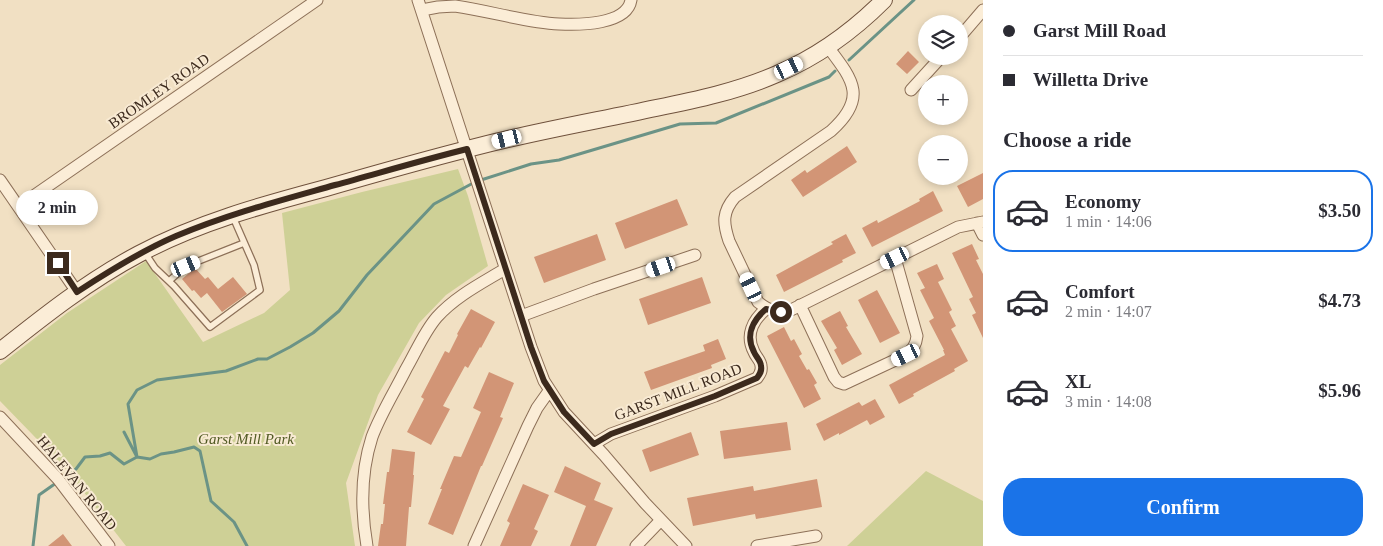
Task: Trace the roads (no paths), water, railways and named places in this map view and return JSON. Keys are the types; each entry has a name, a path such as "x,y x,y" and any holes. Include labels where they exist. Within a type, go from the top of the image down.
{"street":[{"name":"BROMLEY ROAD","path":"19,206 317,0"},
{"path":"630,0 630,5 618,17 580,24 558,24 455,6 420,5 505,269 544,381 564,412 686,546"},
{"path":"0,351 77,292 111,270 176,236 232,215 295,196 467,149 695,100 736,89 776,75 828,47 884,0"},
{"path":"968,28 983,10"},
{"path":"828,47 848,74 852,83 852,104 848,112 831,131 735,197 725,212 725,226 729,241 758,302 766,309 781,312 791,310 958,227 980,222 983,235"},
{"path":"911,90 934,65"},
{"path":"0,180 77,292"},
{"path":"521,316 694,255"},
{"path":"800,305 838,382 844,384 906,355 916,343 917,336 895,258"},
{"path":"367,546 363,508 365,473 368,453 379,422 426,332 437,318 449,305 505,269"},
{"name":"GARST MILL ROAD","path":"594,444 617,431 715,396 757,378 761,372 761,367 752,346 750,333 753,323 766,309"},
{"path":"474,546 528,426 537,408 549,391"},
{"name":"HALEVAN ROAD","path":"0,417 58,479 109,546"},
{"path":"636,546 661,520"},
{"path":"757,546 816,536"}],"lane":[{"path":"144,252 155,268 210,327 260,290 254,265 232,215"},
{"path":"169,281 186,266 244,243"}],"waterway":[{"path":"849,60 914,0"},
{"path":"481,180 531,164 559,160 680,124 716,123 829,77 835,71"},
{"path":"247,546 234,522 211,501 200,451 194,447 161,454 150,459 137,457 128,404 137,390 157,380 226,371 258,359 267,359 313,333 339,311 367,275 434,204 475,182"},
{"path":"33,546 39,495 76,469 85,457 110,453 124,464 137,457 124,432"}],"park label":[{"name":"Garst Mill Park","path":"246,439"}]}
